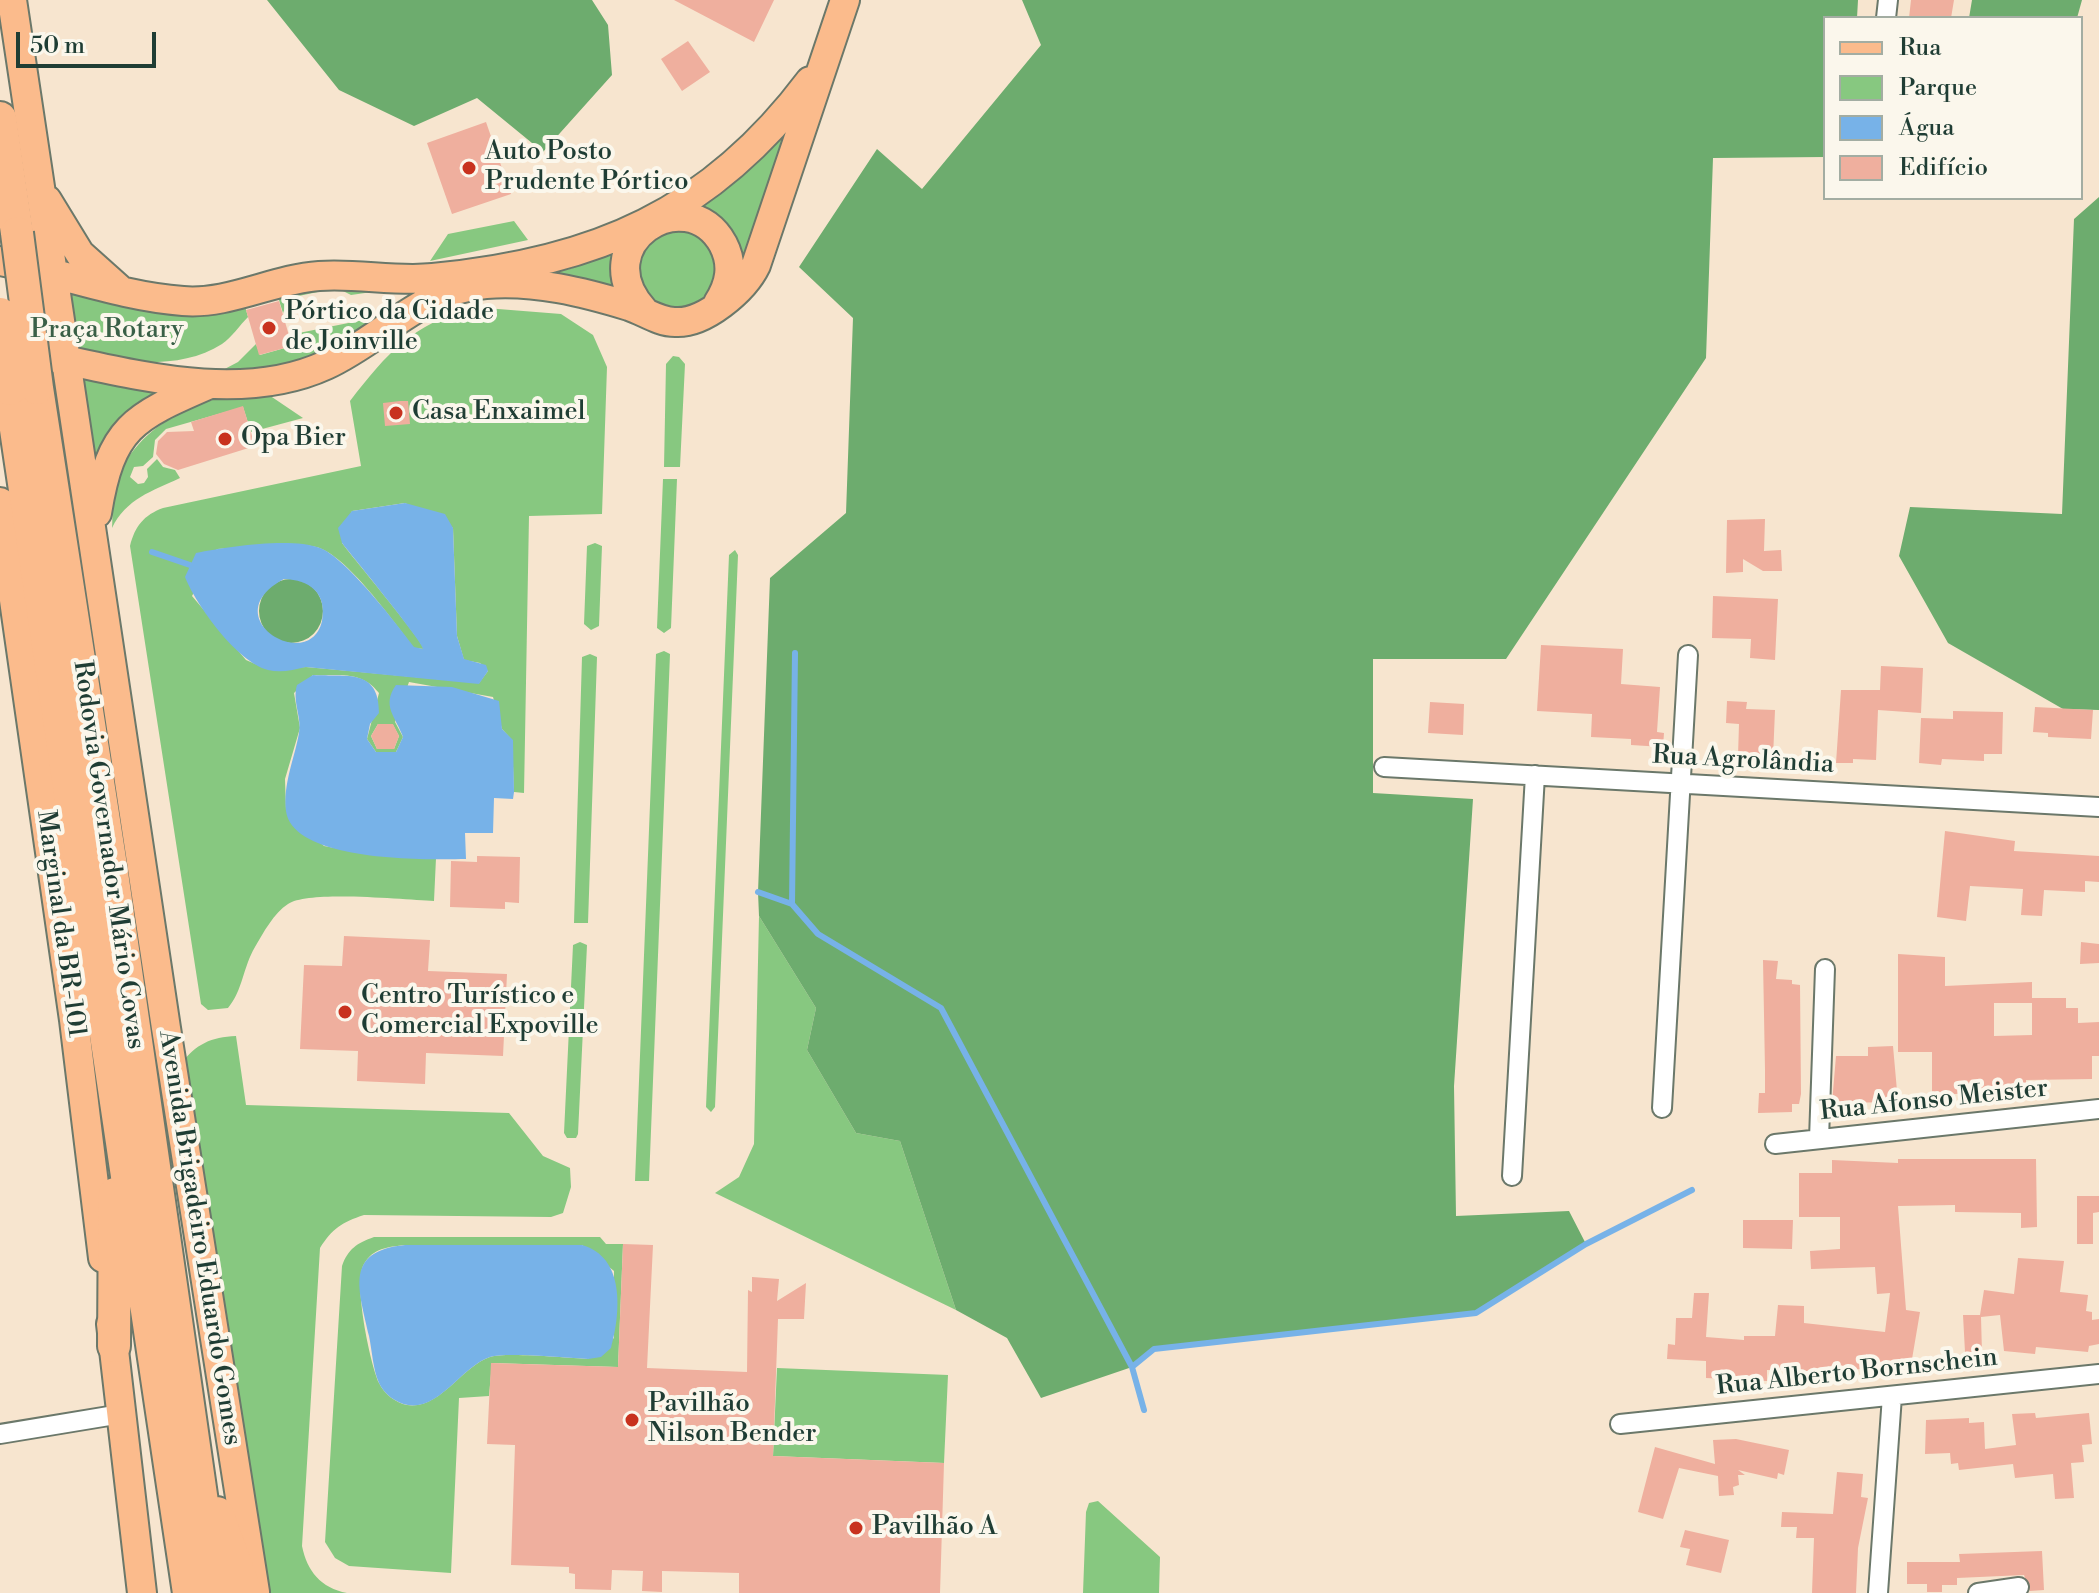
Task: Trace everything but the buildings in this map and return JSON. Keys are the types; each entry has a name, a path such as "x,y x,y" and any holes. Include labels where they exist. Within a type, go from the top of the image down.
{"highway":[{"name":"Rodovia Governador Mário Covas","path":"0,118 17,233 24,388 115,1091 189,1593"},
{"name":"Rodovia Governador Mário Covas","path":"0,314 24,388 111,866 215,1593"},
{"path":"114,1346 115,1091"},
{"path":"194,1444 246,1593"}],"main road":[{"path":"12,0 67,360"},
{"path":"1,346 210,384 276,379 314,369 363,344 422,303 457,289 484,284 511,283 571,290 674,322 691,321 741,285 756,265 845,0"},
{"path":"644,311 632,298 625,282 624,265 638,233 692,197 743,157 823,64"},
{"path":"38,183 92,269 128,295"},
{"path":"55,289 188,302 316,276 405,280 443,277 583,250 669,217 688,218 705,224 718,236 727,252 730,270 727,288 718,303"},
{"path":"1,346 16,348 41,339 56,317 55,289 47,279 8,265"},
{"name":"Avenida Brigadeiro Eduardo Gomes","path":"67,360 255,1593"},
{"path":"93,538 101,489 122,436 135,420 210,384"},
{"name":"Marginal da BR-101","path":"0,502 74,1020 142,1593"}],"street":[{"path":"1662,1108 1688,655"},
{"name":"Rua Agrolândia","path":"1384,767 2099,807"},
{"path":"1512,1176 1535,775"},
{"path":"1819,1139 1825,969"},
{"name":"Rua Afonso Meister","path":"1775,1144 2099,1109"},
{"name":"Rua Alberto Bornschein","path":"1620,1424 2099,1374"},
{"path":"1878,1593 1892,1396"},
{"path":"0,1434 121,1414"},
{"path":"1978,1593 2019,1587"}],"green space":[{"path":"267,0 592,0 608,25 612,75 543,152 477,98 414,126 339,90"},
{"path":"1022,0 1858,0 1857,16 1823,16 1823,157 1713,158 1706,358 1506,659 1373,659 1373,793 1473,799 1454,1086 1456,1216 1569,1211 1586,1244 1476,1313 1154,1349 1132,1367 1041,1398 1007,1338 956,1310 900,1141 856,1133 807,1050 816,1008 759,916 758,892 770,578 846,513 853,318 799,267 877,149 922,189 1041,45"},
{"path":"1972,0 2082,0 2078,16 1969,16"},
{"path":"796,118 751,246 741,263 694,208"},
{"path":"2099,197 2099,710 2063,709 1948,643 1899,556 1910,507 2062,514 2074,219"},
{"path":"514,221 528,240 430,261 448,234"},
{"path":"677,229 693,232 706,241 715,254 718,270 715,286 706,299 693,308 677,311 661,308 648,299 639,286 636,270 639,254 648,241 661,232"},
{"path":"617,251 625,298 528,276 570,269"},
{"name":"Praça Rotary","path":"317,285 372,292 351,295 337,288 289,298 283,313 278,297 245,306 248,317 226,341 206,353 188,358 150,362 75,355 66,288 106,301"},
{"path":"473,307 561,314 593,335 607,367 602,514 529,516 524,793 514,792 512,740 502,729 493,697 409,682 395,722 403,737 396,752 376,752 367,739 379,693 357,677 313,675 294,693 300,728 285,779 286,810 324,846 367,854 436,858 434,901 316,897 288,904 258,942 237,994 228,1008 208,1010 201,1004 130,546 132,539 146,518 163,508 361,466 350,401 403,342 433,322","holes":["405,503 453,528 457,636 464,660 480,663 488,671 479,683 306,667 267,669 246,660 192,596 217,549 279,544 316,547 328,552 355,575 414,648 424,649 342,543 352,511","378,724 393,725 399,736 394,749 377,749 371,736"]},
{"path":"378,317 339,346 260,375 217,373 238,362 256,344 260,355 292,346 289,335"},
{"path":"673,356 679,357 685,364 680,467 664,467 666,364"},
{"path":"79,374 160,392 93,482"},
{"path":"263,391 303,418 251,432 243,407 166,429 155,440 153,457 143,466 134,467 130,477 138,484 144,483 148,477 147,469 157,459 163,467 175,470 180,478 132,503 112,528 113,495 122,468 135,448 152,432 193,407 240,393"},
{"path":"663,479 677,479 671,628 664,633 657,628"},
{"path":"595,543 602,546 599,626 591,630 584,624 587,546"},
{"path":"735,550 738,555 715,1107 711,1112 706,1107 729,555"},
{"path":"285,579 297,579 314,588 321,599 321,623 314,634 297,643 285,643 273,638 264,629 259,617 259,605 264,593 273,584"},
{"path":"664,651 670,654 649,1181 635,1181 656,654"},
{"path":"590,654 597,657 588,923 574,923 582,657"},
{"path":"759,916 816,1008 807,1050 856,1133 900,1141 956,1310 715,1193 739,1177 754,1144"},
{"path":"580,942 587,945 578,1134 576,1138 567,1138 564,1133 573,945"},
{"path":"236,1036 246,1105 509,1113 543,1156 570,1168 571,1187 563,1213 551,1217 364,1215 338,1227 320,1248 302,1546 307,1563 317,1577 330,1587 347,1593 270,1593 267,1578 181,1064 192,1051 205,1043"},
{"path":"374,1237 600,1237 606,1244 623,1244 618,1367 492,1363 489,1396 459,1398 451,1573 349,1566 335,1558 325,1542 342,1266 350,1251","holes":["405,1245 582,1245 614,1271 614,1338 588,1359 523,1355 490,1357 430,1401 419,1405 399,1402 381,1387 371,1358 360,1287 364,1264 376,1251"]},
{"path":"777,1368 948,1375 944,1463 773,1456"},
{"path":"1098,1501 1160,1557 1159,1593 1083,1593 1086,1512 1089,1503"}],"water":[{"path":"405,503 445,514 453,528 457,636 464,659 486,665 488,671 479,684 306,667 268,670 256,665 231,644 190,589 185,577 196,553 276,543 320,548 356,577 414,647 423,649 342,543 338,528 352,511","holes":["284,579 309,585 322,603 322,621 314,636 301,643 286,641 272,634 261,623 258,609 264,594"]},
{"path":"313,675 359,678 373,688 379,713 370,724 367,739 376,752 396,752 403,737 390,705 396,685 452,687 499,701 502,729 513,740 514,792 513,799 494,798 493,833 465,833 466,859 422,859 335,849 311,840 294,828 285,801 300,727 296,691 297,685"},
{"path":"405,1245 582,1245 596,1251 613,1273 616,1288 617,1318 611,1348 601,1357 588,1359 523,1355 490,1357 430,1401 420,1405 399,1402 384,1391 377,1378 362,1303 360,1276 364,1264 372,1255"}],"waterway":[{"path":"152,552 190,565"},
{"path":"792,904 795,653"},
{"path":"758,892 792,904 818,934 941,1008 1132,1367 1144,1410"},
{"path":"1132,1367 1154,1349 1476,1313 1586,1244 1692,1190"}],"place":[{"name":"Auto Posto Prudente Pórtico","path":"469,168"},
{"name":"Pórtico da Cidade de Joinville","path":"269,328"},
{"name":"Casa Enxaimel","path":"396,413"},
{"name":"Opa Bier","path":"225,439"},
{"name":"Centro Turístico e Comercial Expoville","path":"345,1012"},
{"name":"Pavilhão Nilson Bender","path":"632,1420"},
{"name":"Pavilhão A","path":"856,1528"}]}
